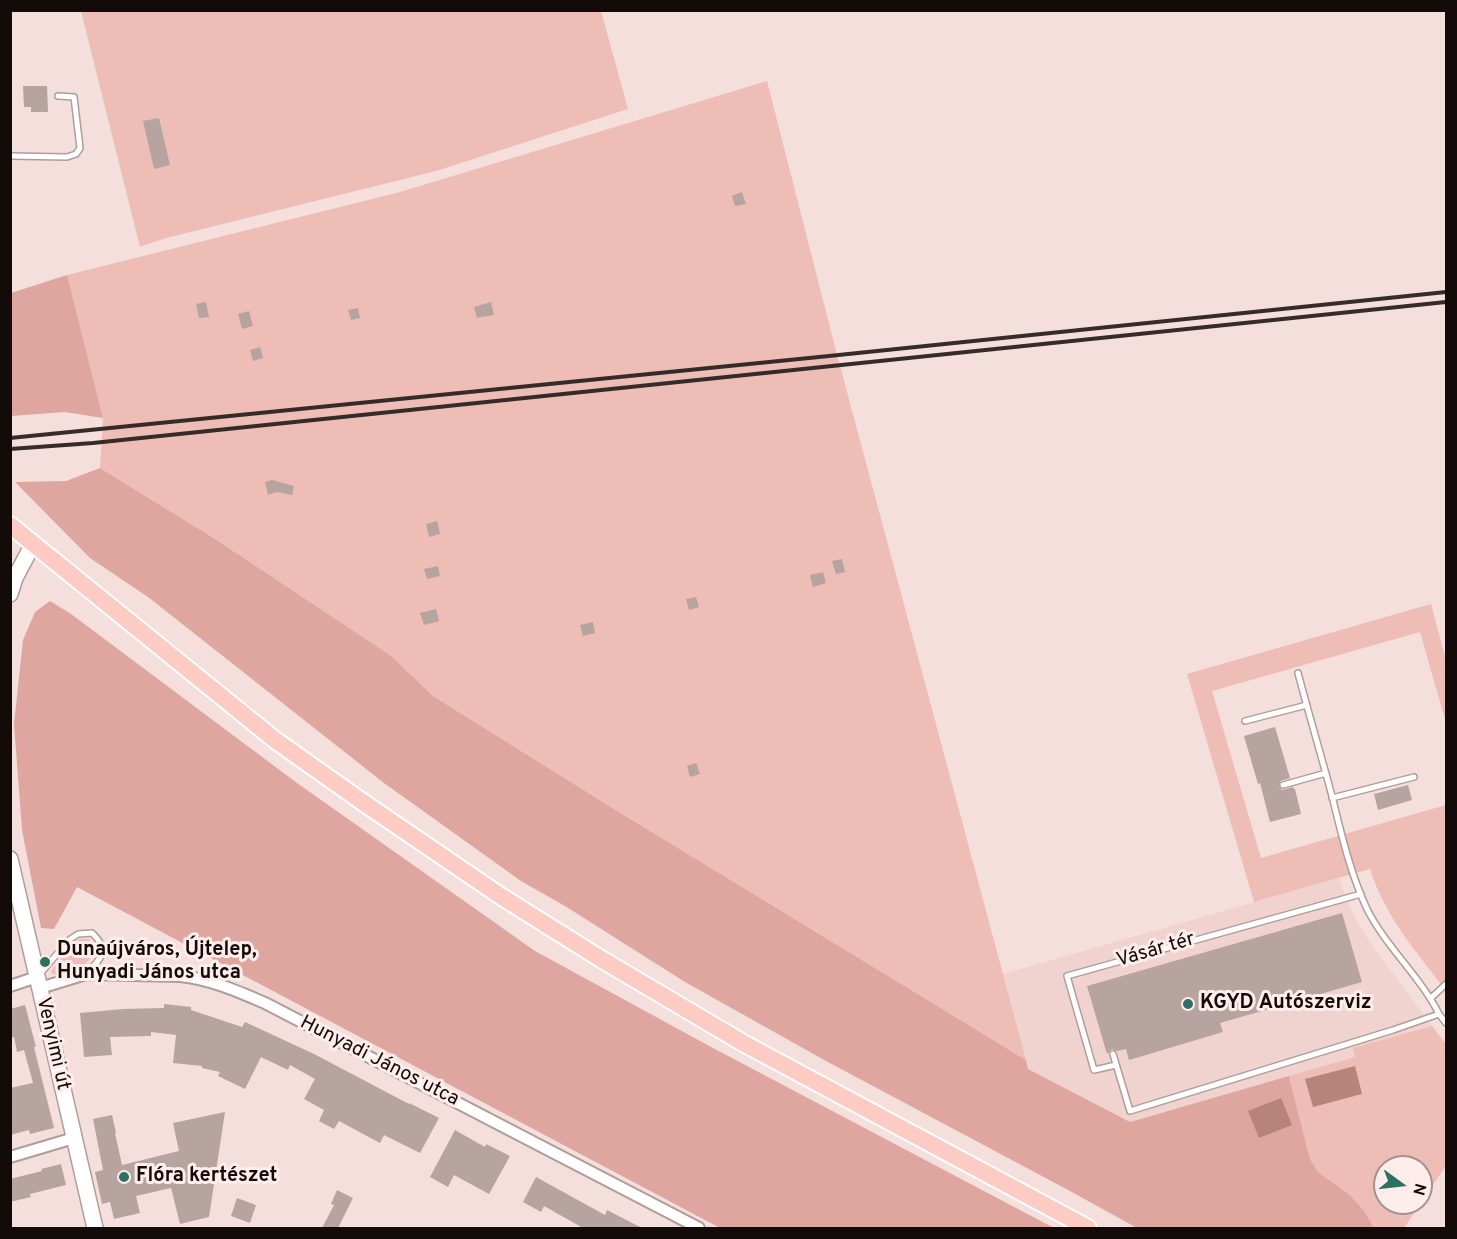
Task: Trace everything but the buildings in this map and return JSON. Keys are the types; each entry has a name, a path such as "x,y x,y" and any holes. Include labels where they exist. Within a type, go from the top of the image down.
{"main road":[{"path":"10,525 275,740 502,897 743,1043 1088,1228"}],"street":[{"path":"10,594 15,578 33,544"},
{"name":"Venyimi út","path":"10,859 95,1228"},
{"name":"Hunyadi János utca","path":"10,986 86,974 194,977 222,984 265,1003 699,1228"},
{"path":"10,1157 74,1138"}],"lane":[{"path":"10,156 67,157 76,154 80,148 74,97 58,96"},
{"path":"1298,673 1360,894 1383,934 1431,998 1446,1023"},
{"path":"1245,721 1307,705"},
{"path":"1283,785 1326,773"},
{"path":"1332,798 1414,777"},
{"name":"Vásár tér","path":"1116,1065 1094,1070 1067,976 1360,894"},
{"path":"39,983 69,940 78,934 92,933 100,941 103,950 101,959 86,974"},
{"path":"1431,998 1446,984"},
{"path":"1113,1054 1130,1111 1370,1038 1439,1014"}],"shaded area":[{"path":"81,11 601,11 628,109 436,171 166,238 140,247"},
{"path":"767,81 835,347 1026,1060 433,696 390,655 212,537 100,468 103,418 67,275 400,192"},
{"path":"67,275 103,418 65,412 11,416 11,293"},
{"path":"100,468 212,537 390,655 433,696 1026,1060 1028,1069 1130,1122 1289,1076 1310,1159 1318,1172 1350,1195 1365,1212 1374,1228 1137,1228 826,1061 685,982 521,881 384,783 148,597 90,558 15,482 66,481"},
{"path":"50,601 71,614 297,783 535,951 1054,1228 720,1228 77,887 54,929 41,928 22,830 14,724 23,640 35,612"},
{"path":"1431,604 1446,660 1446,723 1420,632 1212,691 1261,858 1446,805 1446,991 1393,918 1370,869 1254,902 1187,674"},
{"path":"1339,878 1345,896 1369,941 1432,1026 1354,1048 1356,1057 1130,1122 1028,1069 1003,974"},
{"path":"79,939 89,939 93,945 91,957 80,968 67,975 60,976 51,973 74,943"},
{"path":"1432,1026 1446,1044 1446,1166 1433,1185 1433,1155 1373,1155 1373,1215 1413,1215 1404,1228 1374,1228 1365,1212 1350,1195 1318,1172 1310,1159 1289,1076 1355,1057 1353,1048"},
{"path":"1355,1066 1362,1094 1313,1107 1305,1079"},
{"path":"1281,1098 1292,1125 1259,1138 1248,1111"}],"railway":[{"path":"10,438 1446,292"},
{"path":"10,449 93,443 1446,302"}],"place":[{"name":"Dunaújváros, Újtelep, Hunyadi János utca","path":"45,962"},
{"name":"KGYD Autószerviz","path":"1188,1004"},
{"name":"Flóra kertészet","path":"124,1177"}]}
